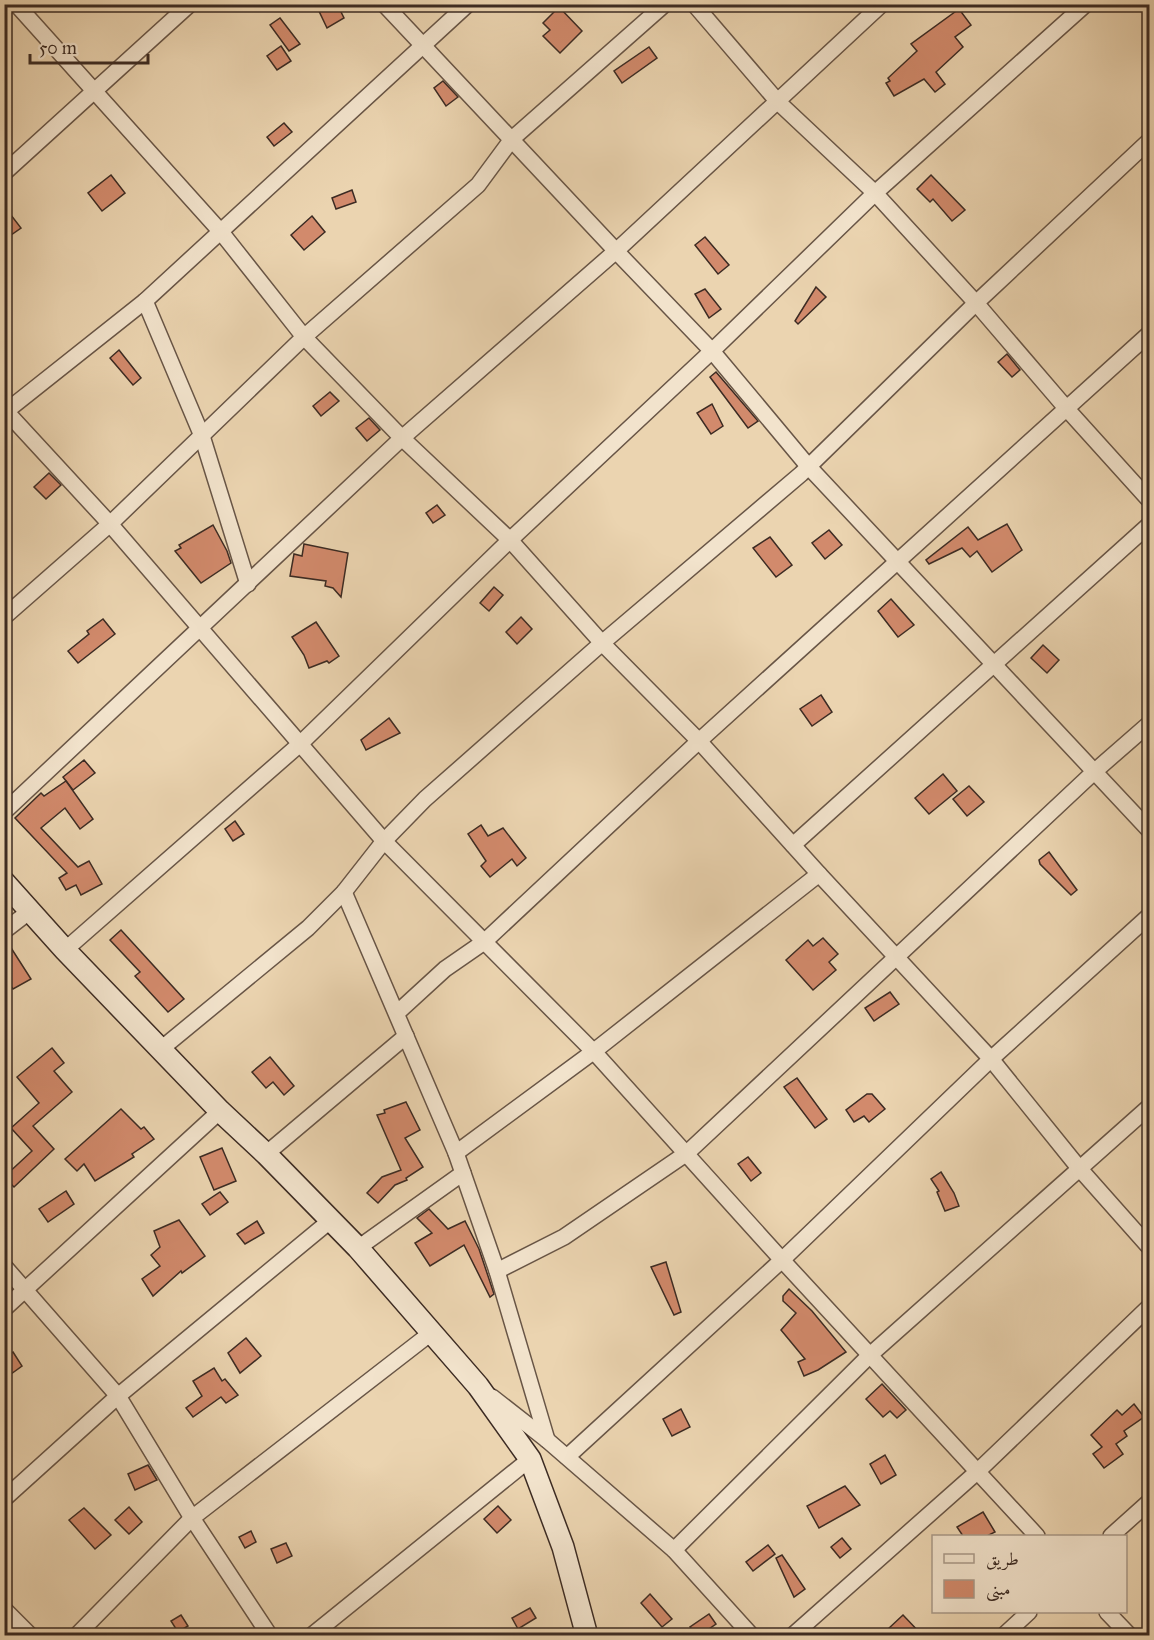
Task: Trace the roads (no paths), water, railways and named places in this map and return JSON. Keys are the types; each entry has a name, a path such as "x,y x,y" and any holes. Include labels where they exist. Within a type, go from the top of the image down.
{"main road":[{"path":"4,882 220,1111 266,1154 358,1248 478,1386 530,1459 563,1547 587,1635"}],"street":[{"path":"16,4 221,232 304,337 402,438 510,540 603,643 699,741 991,1059 1079,1168 1149,1248"},
{"path":"4,172 190,4"},
{"path":"384,4 712,351 808,466 1149,831"},
{"path":"468,4 424,47 145,301 5,411 110,524 384,842 593,1052 1036,1535"},
{"path":"4,616 110,524 304,337 478,185 512,139 665,4"},
{"path":"694,4 778,102 875,193 976,303 1149,501"},
{"path":"4,812 202,629 402,438 616,251 882,4"},
{"path":"66,950 300,744 510,540 712,351 875,193 1086,4"},
{"path":"161,1049 308,928 344,892 384,842 425,799 808,466 1149,140"},
{"path":"145,301 202,436 248,584"},
{"path":"397,1013 445,969 484,942 699,741 1149,333"},
{"path":"793,845 1149,524"},
{"path":"497,1271 564,1237 687,1154 1149,723"},
{"path":"456,1153 593,1052 819,874"},
{"path":"344,892 456,1153 497,1271 547,1440"},
{"path":"4,931 30,911"},
{"path":"567,1457 782,1260 991,1059 1149,915"},
{"path":"266,1154 406,1035"},
{"path":"674,1550 870,1355 1149,1106"},
{"path":"4,1309 220,1111"},
{"path":"358,1248 463,1173"},
{"path":"4,1498 118,1396 331,1220"},
{"path":"4,1266 118,1396 192,1518 270,1635"},
{"path":"792,1635 977,1472 1149,1306"},
{"path":"76,1635 192,1518 431,1333"},
{"path":"478,1386 547,1440 674,1550 752,1635"},
{"path":"311,1635 530,1459"},
{"path":"1112,1535 1149,1501"},
{"path":"4,1609 31,1635"},
{"path":"1002,1635 1027,1613"},
{"path":"1109,1613 1130,1635"}]}
